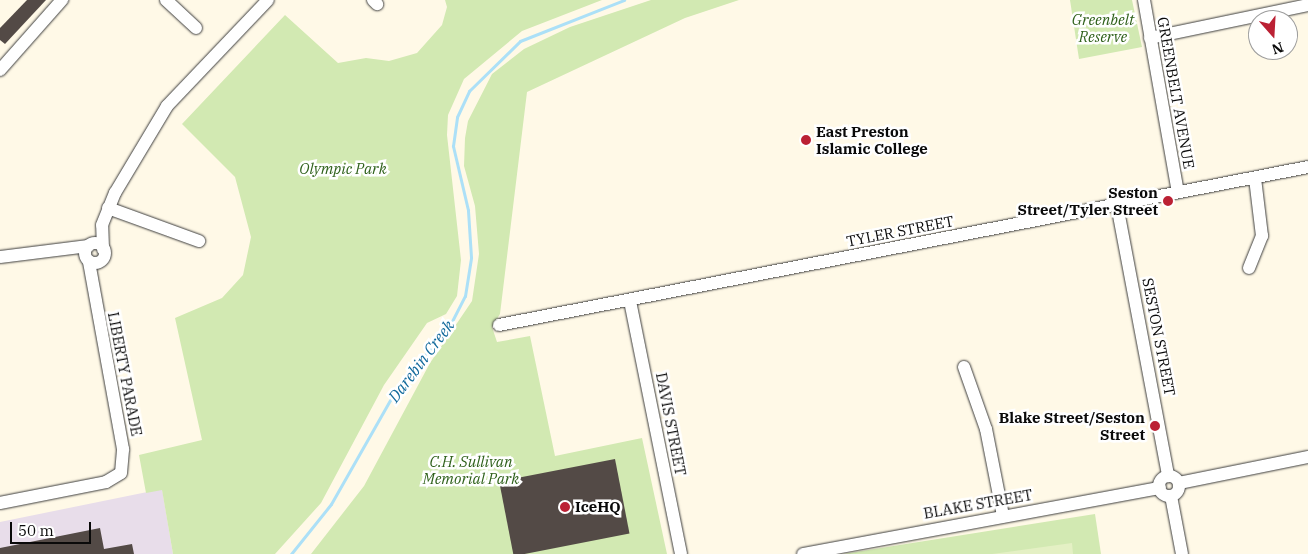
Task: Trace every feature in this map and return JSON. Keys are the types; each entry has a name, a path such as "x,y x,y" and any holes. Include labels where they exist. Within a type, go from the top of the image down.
{"street":[{"path":"0,70 62,0"},
{"path":"166,0 196,28"},
{"name":"LIBERTY PARADE","path":"0,503 106,482 121,473 123,449 98,327 95,258 102,225 120,181 152,135 165,127 175,102 268,0"},
{"name":"GREENBELT AVENUE","path":"1144,0 1178,192"},
{"path":"1150,38 1308,5"},
{"name":"TYLER STREET","path":"498,325 1308,167"},
{"path":"1249,268 1262,236 1255,178"},
{"name":"SESTON STREET","path":"1117,205 1168,476"},
{"path":"108,208 198,241"},
{"name":"LIBERTY PARADE","path":"89,246 102,225"},
{"path":"0,257 89,246 95,258"},
{"path":"62,250 95,258"},
{"name":"DAVIS STREET","path":"630,300 681,554"},
{"path":"964,367 986,429 1003,516"},
{"path":"1182,554 1171,496 1160,488 1162,478 1168,476 1179,484 1308,457"},
{"path":"1171,496 1178,490 1179,484"},
{"name":"BLAKE STREET","path":"803,554 1160,488"}],"shaded area":[{"path":"162,489 173,554 0,554 0,522"}],"green space":[{"name":"Olympic Park","path":"445,0 602,0 522,31 464,79 448,115 447,135 461,260 457,296 446,314 427,323 384,385 321,503 275,554 173,554 162,490 146,493 139,455 202,440 175,318 222,298 243,275 251,237 235,177 182,124 285,15 338,63 366,58 389,61 417,53 442,25 447,7"},
{"name":"C.H. Sullivan Memorial Park","path":"651,0 739,0 685,18 527,92 500,314 492,327 497,342 530,336 555,456 642,438 667,554 311,554 364,486 430,363 472,301 479,254 475,206 464,166 465,138 468,121 492,74 524,49 570,27"},
{"name":"Greenbelt Reserve","path":"1070,0 1132,0 1142,47 1079,59"},
{"path":"1095,514 1101,554 843,554"},
{"path":"1072,543 1073,554 992,554"}],"building":[{"path":"27,0 46,0 5,44 0,40 0,28"},
{"name":"IceHQ","path":"615,459 630,534 525,554 513,554 499,482"},
{"path":"100,528 104,549 132,544 134,554 0,554 0,548"}],"waterway":[{"name":"Darebin Creek","path":"291,554 331,504 398,386 449,327 465,296 471,257 468,210 453,146 457,117 469,91 520,41 624,0"}],"place":[{"name":"East Preston Islamic College","path":"806,140"},
{"name":"Seston Street/Tyler Street","path":"1168,201"},
{"name":"Blake Street/Seston Street","path":"1155,426"},
{"name":"IceHQ","path":"565,507"}]}
